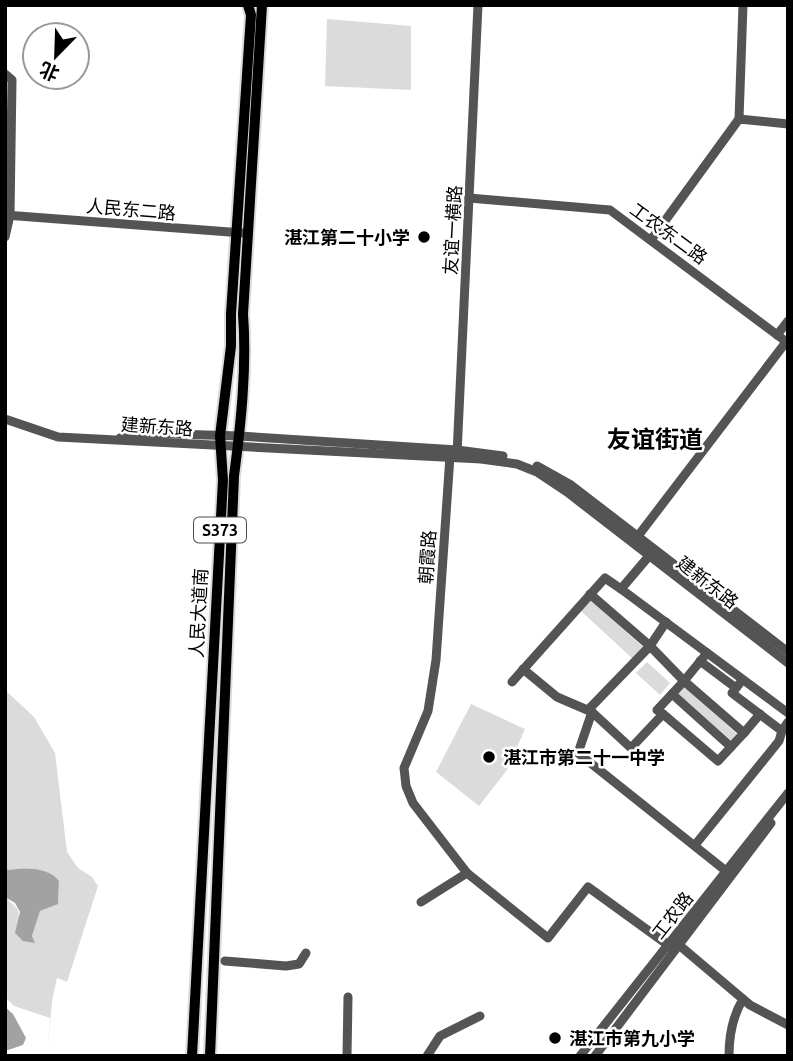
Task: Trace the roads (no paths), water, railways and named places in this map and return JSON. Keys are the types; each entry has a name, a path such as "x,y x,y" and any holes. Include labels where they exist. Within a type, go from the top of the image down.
{"main road":[{"name":"人民大道南","path":"192,1056 223,480 220,440 231,346 230,314 251,15 248,5"},
{"name":"人民大道南","path":"210,1056 234,476 239,441 262,5"}],"street":[{"name":"友谊一横路","path":"455,454 478,5"},
{"path":"651,240 738,119 743,5"},
{"path":"5,74 12,80 5,236"},
{"path":"738,119 788,124"},
{"name":"工农东二路","path":"469,198 610,210 787,342"},
{"name":"人民东二路","path":"8,215 248,233"},
{"path":"777,335 788,321"},
{"path":"638,536 787,342"},
{"name":"建新东路","path":"5,419 58,437 111,439 141,433 521,459 571,485 788,652"},
{"name":"建新东路","path":"455,454 517,464 537,472 567,492 788,663"},
{"name":"朝霞路","path":"455,454 436,660 428,711 404,768 406,786 413,803 467,873 548,937 588,887 674,946"},
{"path":"621,589 649,556"},
{"path":"512,682 605,578 788,713"},
{"path":"590,594 744,733"},
{"path":"666,622 650,646 589,711 578,752 726,870"},
{"path":"707,653 657,710 718,761 760,714"},
{"path":"700,661 736,688"},
{"path":"523,669 557,697 589,711 631,748 663,714"},
{"path":"695,845 779,741 785,727 760,714 732,693 743,680"},
{"path":"672,694 731,747"},
{"name":"工农路","path":"595,1056 726,870 788,793"},
{"name":"工农路","path":"580,1056 674,946 788,802"},
{"path":"421,902 467,873"},
{"path":"674,946 743,999 788,1025"},
{"path":"225,961 286,967 299,964 306,953"},
{"path":"347,1056 348,997"},
{"path":"729,1056 732,1025 743,999"},
{"path":"427,1056 440,1036 480,1016"}],"place":[{"name":"湛江第二十小学","path":"424,237"},
{"name":"湛江市第二十一中学","path":"489,757"},
{"name":"湛江市第九小学","path":"555,1038"}],"district":[{"name":"友谊街道","path":"655,439"}]}
